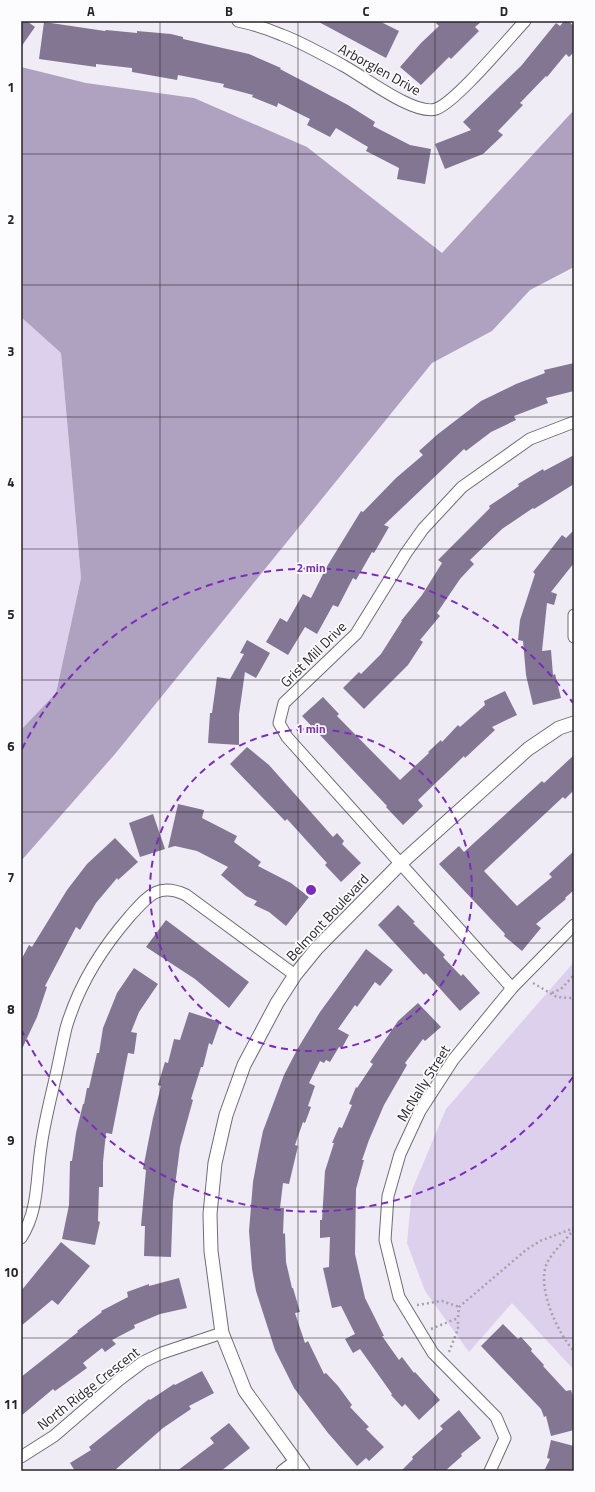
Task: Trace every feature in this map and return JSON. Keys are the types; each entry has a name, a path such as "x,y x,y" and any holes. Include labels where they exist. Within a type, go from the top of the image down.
{"street":[{"name":"Arborglen Drive","path":"238,21 281,34 345,66 380,89 411,105 428,110 437,108 450,99 525,21"},
{"name":"Grist Mill Drive","path":"512,988 287,737 279,723 284,703 356,634 406,553 423,529 462,487 530,439 574,422"},
{"path":"574,615 574,637"},
{"name":"Belmont Boulevard","path":"299,1466 245,1391 222,1333 211,1251 210,1214 215,1163 226,1114 244,1065 277,1003 295,975 317,948 400,864 528,749 559,728 574,723"},
{"path":"21,1238 28,1226 34,1208 46,1116 70,1017 86,981 105,946 149,896 162,890 170,890 186,895 295,975"},
{"name":"McNally Street","path":"490,1471 505,1438 496,1417 432,1353 399,1297 385,1240 388,1196 400,1154 420,1111 452,1060 512,988 574,925"},
{"name":"North Ridge Crescent","path":"21,1457 54,1436 119,1380 143,1362 162,1353 222,1333"},
{"path":"282,1471 299,1466"}],"path":[{"path":"551,993 561,989 574,975"},
{"path":"523,978 557,997 571,998 574,996"},
{"path":"444,1364 458,1328 459,1307 526,1250 540,1241 574,1228"},
{"path":"574,1228 547,1263 544,1277 550,1309 565,1342 574,1352"},
{"path":"405,1308 442,1301 459,1307"},
{"path":"422,1335 430,1329 452,1322 458,1318"}],"shaded area":[{"path":"21,67 86,83 194,98 307,147 442,253 574,110 574,267 530,290 492,331 432,363 115,754 21,861 21,730 56,693 81,578 61,353 21,317"},
{"path":"21,317 61,353 81,578 56,693 21,731"},
{"path":"574,962 574,1370 512,1303 469,1352 425,1291 407,1243 412,1190 446,1109"}],"building":[{"path":"21,21 27,21 35,27 21,47"},
{"path":"317,21 379,21 399,31 386,58"},
{"path":"434,21 482,21 475,27 479,31 451,59 449,57 421,85 400,67 421,43 439,26"},
{"path":"564,21 568,21 574,26 574,52 569,57 566,54 547,77 546,76 520,103 523,105 498,131 503,135 483,154 445,169 435,144 471,130 463,122 521,66 556,23 560,26"},
{"path":"44,22 105,31 137,33 137,31 171,34 183,37 183,39 249,54 281,68 280,69 348,105 375,122 373,126 410,145 431,149 425,184 397,179 399,168 366,151 368,147 336,128 330,137 307,125 310,119 278,103 277,107 252,97 253,95 223,87 224,84 178,75 177,80 132,72 132,68 96,64 96,67 39,59"},
{"path":"574,363 574,391 546,398 548,403 514,416 516,420 491,432 466,451 464,449 384,525 389,527 374,553 372,552 356,580 353,578 338,607 333,605 317,634 305,627 288,655 266,642 280,618 287,622 303,594 311,598 326,568 361,511 363,512 396,478 423,455 419,451 438,434 481,401 516,384 545,373 544,370"},
{"path":"574,455 574,484 534,509 533,508 502,529 470,560 474,564 460,579 437,613 440,616 420,640 423,642 408,665 364,709 343,688 359,672 361,674 381,654 401,621 422,595 442,563 438,560 490,508 489,506 519,486 518,484 543,469 544,471"},
{"path":"574,530 574,563 551,592 557,594 554,605 547,603 542,651 551,650 553,675 555,674 561,698 533,705 526,675 523,641 518,640 520,620 535,574 533,572 562,535 566,538"},
{"path":"247,640 270,653 256,678 245,672 239,714 239,745 208,743 210,713 212,713 217,677 230,679 244,654 240,653"},
{"path":"505,691 517,715 492,727 495,730 465,758 464,756 418,800 423,806 403,825 302,716 323,697 339,714 337,716 400,780 441,740 442,742 458,725 460,727 485,705 484,701"},
{"path":"247,747 269,765 333,837 337,833 344,841 342,844 361,863 341,882 325,865 327,863 287,819 285,821 230,764"},
{"path":"574,755 574,790 565,799 563,797 484,871 517,906 552,877 549,874 574,851 574,890 565,898 566,899 536,924 541,928 522,951 504,936 505,934 439,864 459,846 464,852 542,781 544,783"},
{"path":"178,804 204,810 202,818 237,836 234,842 261,862 258,866 291,883 309,897 286,926 269,912 254,905 257,901 246,896 221,875 228,867 197,851 175,846 168,848"},
{"path":"153,814 165,849 140,857 129,823"},
{"path":"115,838 138,862 118,880 117,878 96,903 80,930 76,927 45,986 47,987 37,1017 21,1051 21,960 29,945 32,947 67,890 87,864"},
{"path":"398,905 415,922 413,923 445,955 443,957 461,976 463,974 480,993 460,1011 426,973 424,975 378,925"},
{"path":"166,920 249,982 229,1008 195,979 146,947"},
{"path":"366,949 393,970 380,986 375,982 357,1007 355,1005 338,1029 349,1035 342,1048 339,1047 330,1062 326,1060 324,1063 320,1061 309,1083 315,1086 308,1106 311,1107 305,1123 303,1122 295,1145 298,1146 289,1184 283,1183 280,1208 284,1208 283,1234 285,1233 286,1262 292,1288 300,1312 295,1313 305,1343 308,1341 324,1374 326,1373 338,1386 352,1405 350,1407 369,1427 366,1429 384,1447 369,1461 366,1458 357,1466 328,1433 294,1388 275,1350 256,1291 252,1269 249,1231 253,1182 263,1131 284,1075 298,1048 320,1012"},
{"path":"134,968 158,984 139,1012 131,1032 137,1033 134,1054 128,1053 112,1134 106,1133 103,1162 103,1187 99,1187 98,1221 100,1222 95,1245 62,1239 69,1205 70,1161 72,1161 76,1133 87,1088 89,1088 97,1053 99,1053 103,1028 117,993"},
{"path":"418,1003 441,1027 425,1041 423,1039 405,1063 407,1065 384,1105 369,1140 362,1160 364,1160 356,1189 355,1254 365,1298 384,1336 382,1336 399,1360 402,1357 414,1373 415,1372 440,1400 419,1420 405,1404 402,1407 391,1395 392,1394 360,1349 353,1353 345,1339 355,1334 341,1306 332,1308 323,1268 329,1267 330,1237 320,1238 320,1220 322,1220 325,1171 334,1143 332,1143 339,1127 342,1128 352,1105 349,1104 356,1087 357,1088 373,1064 370,1062 398,1021"},
{"path":"189,1012 220,1022 212,1045 209,1043 203,1067 201,1067 191,1099 193,1100 180,1147 173,1201 171,1257 144,1256 145,1226 141,1226 146,1170 143,1169 161,1086 158,1085 165,1062 168,1063 174,1039 180,1040"},
{"path":"61,1242 90,1266 58,1305 52,1300 21,1326 21,1291"},
{"path":"179,1278 187,1308 160,1314 134,1325 135,1328 112,1340 116,1344 105,1352 102,1348 83,1363 87,1368 55,1391 53,1389 21,1416 21,1377 78,1332 77,1331 102,1312 101,1311 128,1297 127,1292 149,1284 149,1286"},
{"path":"503,1324 518,1339 521,1337 532,1349 531,1351 544,1365 543,1366 566,1391 571,1390 574,1400 574,1430 551,1436 546,1416 544,1417 541,1409 481,1346"},
{"path":"202,1371 214,1393 189,1406 191,1409 163,1428 114,1471 75,1471 70,1463 91,1450 89,1447 149,1399 150,1400 174,1384 175,1385"},
{"path":"459,1410 481,1438 461,1454 462,1456 445,1471 401,1471 413,1459 412,1457 443,1429 440,1426"},
{"path":"229,1423 250,1448 221,1471 177,1471 214,1443 210,1438"},
{"path":"551,1440 574,1446 574,1471 544,1471 550,1459 547,1458"}]}
